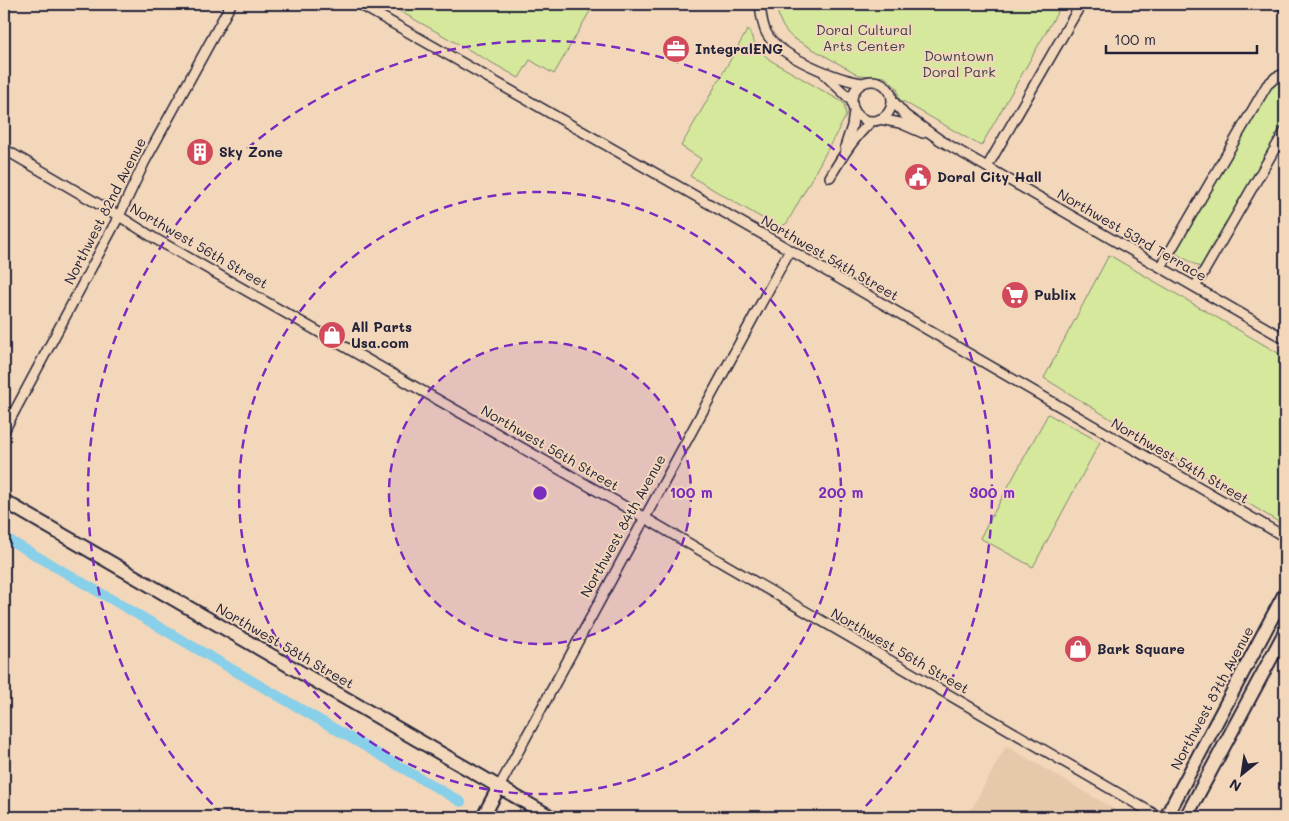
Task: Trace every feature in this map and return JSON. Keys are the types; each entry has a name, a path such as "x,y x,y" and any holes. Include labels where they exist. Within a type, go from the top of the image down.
{"main road":[{"name":"Northwest 58th Street","path":"4,501 551,817"},
{"name":"Northwest 87th Avenue","path":"1166,817 1285,592"},
{"path":"1186,817 1285,632"},
{"name":"Northwest 84th Avenue","path":"483,817 498,787"}],"street":[{"name":"Northwest 82nd Avenue","path":"4,431 119,216 145,161 231,4"},
{"name":"Northwest 54th Street","path":"359,4 790,250 1285,537"},
{"path":"760,4 767,34 777,46 819,70 862,84 874,82 883,85 889,92 892,100 889,111 864,128 843,155 830,177"},
{"path":"987,167 1080,4"},
{"path":"819,70 852,100"},
{"path":"1161,267 1267,85 1282,76"},
{"path":"843,155 852,126 854,111 852,100 855,90 862,84"},
{"name":"Northwest 53rd Terrace","path":"892,100 905,115 940,140 1285,339"},
{"path":"854,111 861,119 876,120"},
{"name":"Northwest 53rd Terrace","path":"876,120 900,123 940,140"},
{"path":"1195,287 1285,131"},
{"name":"Northwest 56th Street","path":"4,149 154,238 645,518 1159,817"},
{"name":"Northwest 84th Avenue","path":"498,787 790,250"}],"shaded area":[{"path":"1006,746 1128,817 967,817"}],"green space":[{"path":"387,4 594,4 554,74 530,60 519,78"},
{"name":"Downtown Doral Park","path":"776,4 1062,4 981,146 899,99 897,88 885,77 859,75 793,38 781,23"},
{"path":"748,29 757,48 770,60 844,103 846,116 787,223 779,228 690,176 701,159 681,146"},
{"path":"1285,82 1285,126 1203,269 1175,253 1270,87 1275,83"},
{"path":"1109,255 1285,357 1285,526 1044,378"},
{"path":"1048,414 1100,442 1033,567 980,538"}],"waterway":[{"path":"4,537 461,802"}],"place":[{"name":"IntegralENG","path":"676,49"},
{"name":"Sky Zone","path":"200,152"},
{"name":"Doral City Hall","path":"918,177"},
{"name":"Publix","path":"1015,295"},
{"name":"All Parts Usa.com","path":"332,335"},
{"name":"Bark Square","path":"1078,649"}],"park label":[{"name":"Doral Cultural Arts Center","path":"864,38"}]}
